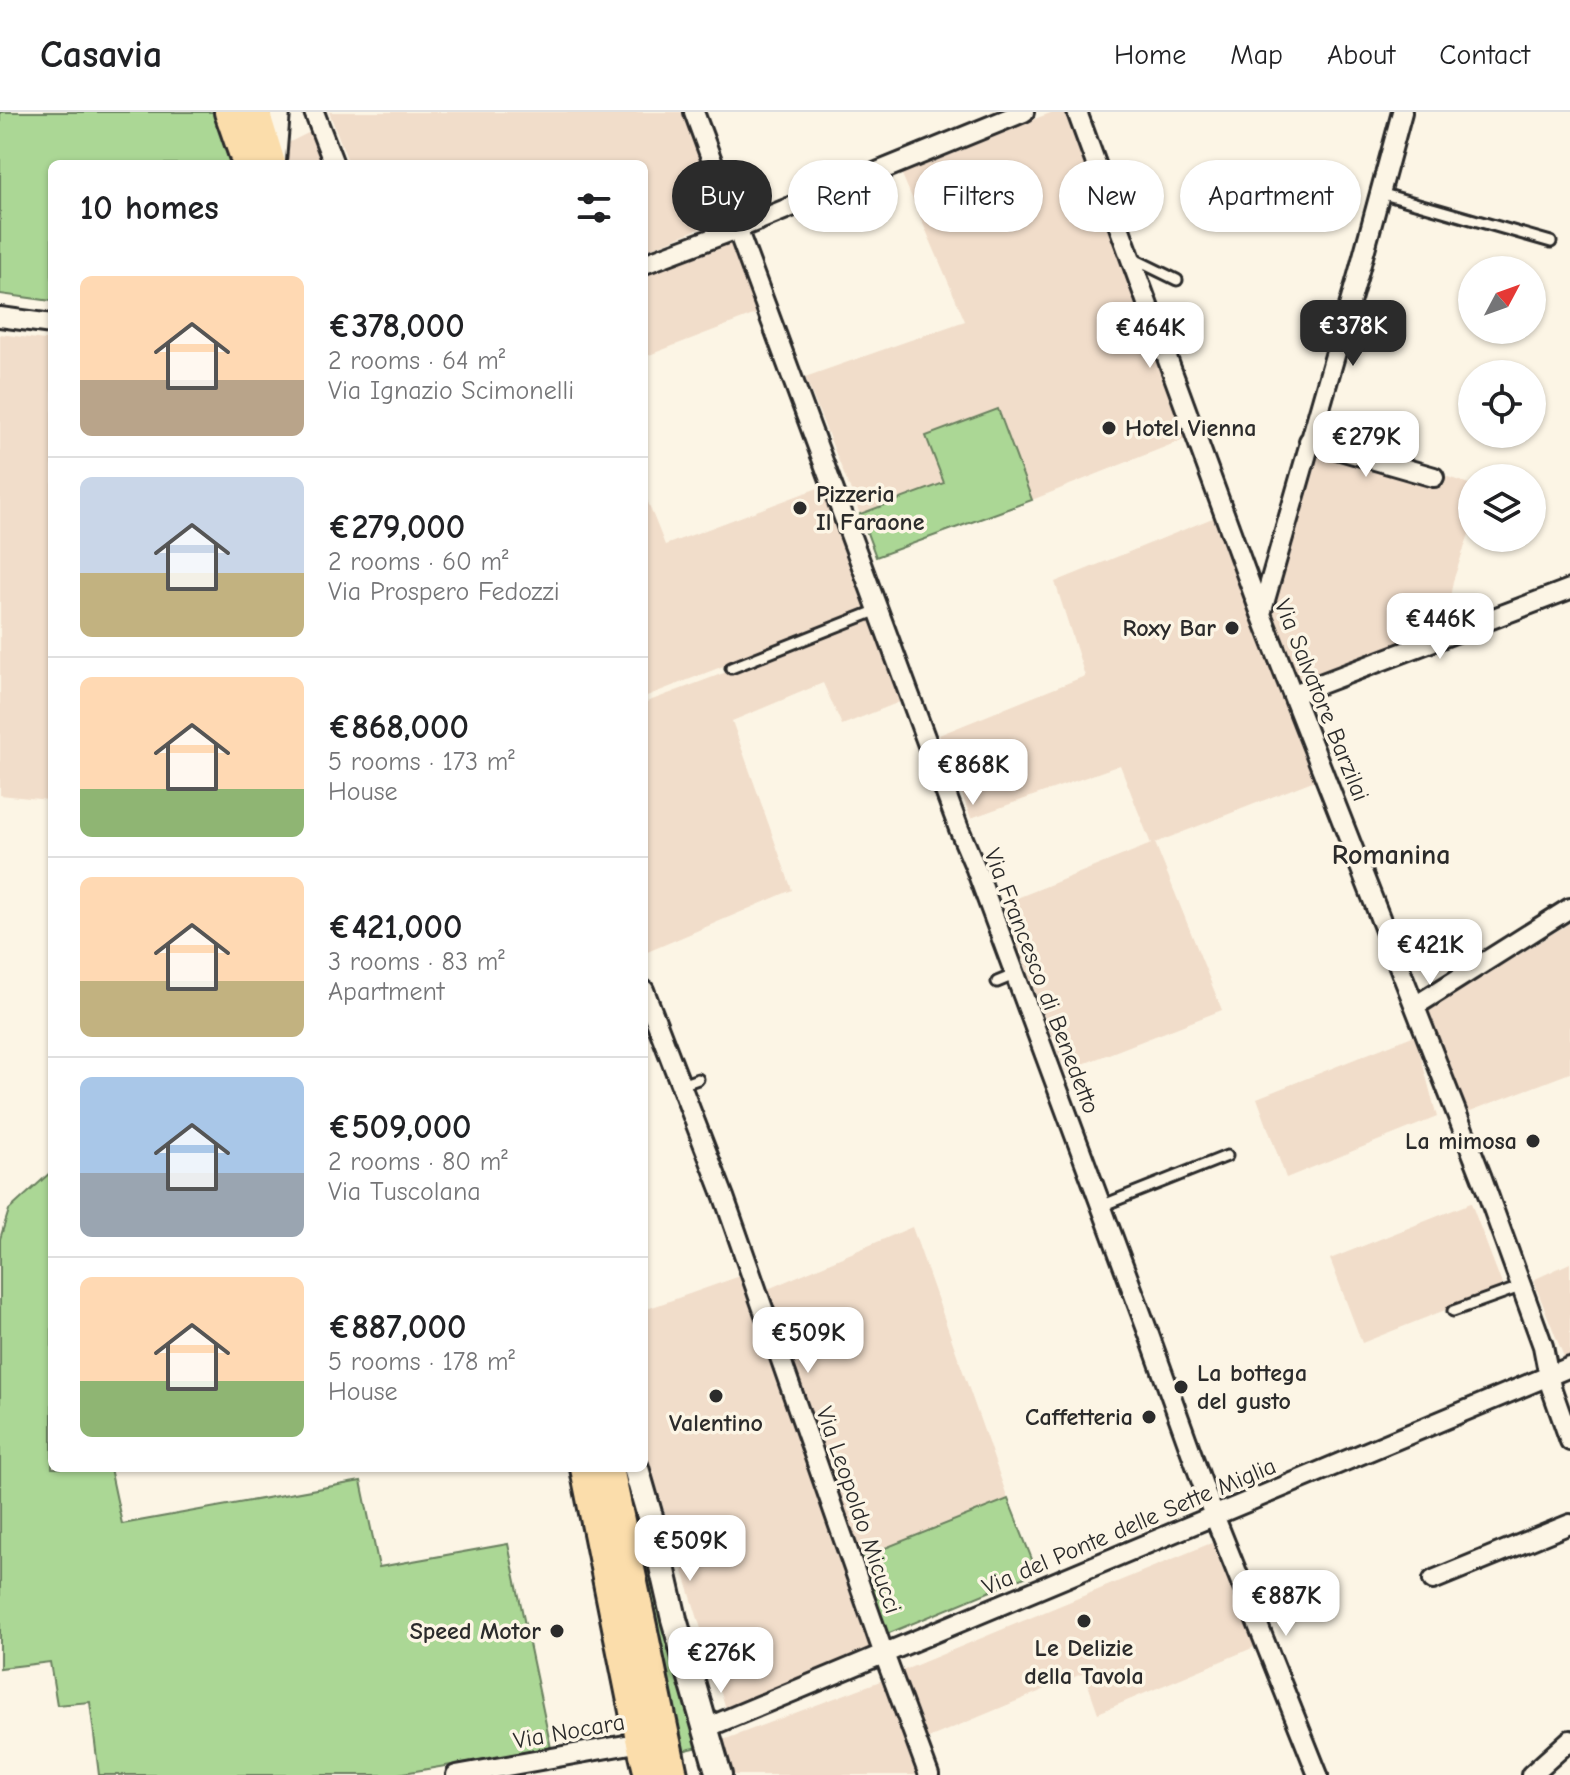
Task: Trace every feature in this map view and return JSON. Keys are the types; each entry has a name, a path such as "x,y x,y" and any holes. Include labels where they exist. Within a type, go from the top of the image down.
{"main road":[{"path":"249,160 255,112"},
{"path":"255,112 272,160"},
{"path":"587,1472 613,1548 672,1775"},
{"path":"608,1472 613,1548 642,1742 650,1775"}],"street":[{"path":"314,112 332,160"},
{"name":"Via Francesco di Benedetto","path":"694,112 712,160"},
{"path":"772,215 1024,112"},
{"name":"Via Salvatore Barzilai","path":"1077,112 1261,614 1482,1178 1543,1346 1548,1376 1570,1441"},
{"path":"1261,614 1402,112"},
{"path":"648,262 729,232"},
{"name":"Via Francesco di Benedetto","path":"738,232 878,610 1006,978 1101,1206 1215,1516 1318,1775"},
{"path":"0,317 48,323"},
{"path":"1309,441 1434,477"},
{"path":"1294,694 1570,589"},
{"path":"1415,1006 1570,908"},
{"name":"Via Leopoldo Micucci","path":"648,998 689,1082 724,1197 929,1775"},
{"name":"Via del Ponte delle Sette Miglia","path":"706,1728 1570,1367"},
{"path":"637,1472 674,1619 719,1775"},
{"path":"1433,1580 1570,1524"},
{"path":"613,1548 629,1538 639,1540 660,1559"},
{"path":"1531,1775 1570,1740"},
{"name":"Via Nocara","path":"456,1775 642,1742"}],"lane":[{"path":"1380,193 1551,242"},
{"path":"1131,258 1177,280"},
{"path":"731,668 878,610"},
{"path":"1101,1206 1227,1156"},
{"path":"1453,1311 1520,1287"}],"shaded area":[{"path":"329,112 684,112 701,160 672,160 672,232 691,232 648,249 648,160 347,160"},
{"path":"1053,112 1065,112 1083,160 1059,160 1059,232 1109,232 1185,439 1032,500 999,410 927,436 944,483 860,514 805,377 965,321 927,232 1043,232 1043,160 926,160"},
{"path":"316,129 328,160 287,160 282,146"},
{"path":"914,165 914,203 900,170"},
{"path":"734,239 761,312 648,355 648,271"},
{"path":"0,334 48,340 48,800 0,795"},
{"path":"1323,436 1458,480 1458,552 1463,552 1453,581 1441,647 1308,702 1272,612"},
{"path":"826,485 873,608 648,695 648,502 665,545"},
{"path":"1215,517 1315,780 1155,843 1222,1010 1065,1071 1002,904 1151,844 1120,765 971,818 939,735 1085,676 1055,582"},
{"path":"873,617 902,701 842,725 823,683 732,721 792,890 648,952 648,701"},
{"path":"1570,923 1570,1073 1465,1113 1428,1010"},
{"path":"1415,1035 1437,1117 1286,1178 1257,1098"},
{"path":"1471,1203 1503,1287 1362,1343 1330,1259"},
{"path":"912,1227 1008,1499 860,1558 768,1289"},
{"path":"1570,1263 1570,1355 1564,1357 1533,1280"},
{"path":"743,1275 875,1650 727,1712 648,1459 648,1309"},
{"path":"1216,1541 1257,1646 1098,1713 1084,1673 926,1739 902,1671"},
{"path":"883,1680 920,1775 727,1775 718,1742"}],"green space":[{"path":"0,112 215,112 233,160 48,160 48,300 0,294"},
{"path":"998,409 1032,500 876,557 860,514 944,483 926,436"},
{"path":"48,1175 48,1472 111,1472 122,1524 361,1481 379,1567 508,1544 551,1748 392,1775 99,1775 90,1702 57,1705 50,1662 0,1668 0,1239 9,1210"},
{"path":"1008,1499 1037,1572 887,1634 860,1558"},
{"path":"639,1551 648,1564 699,1747 677,1752"}],"place":[{"name":"Hotel Vienna","path":"1109,428"},
{"name":"Pizzeria Il Faraone","path":"800,508"},
{"name":"Roxy Bar","path":"1232,628"},
{"name":"La mimosa","path":"1533,1141"},
{"name":"La bottega del gusto","path":"1181,1387"},
{"name":"Valentino","path":"716,1396"},
{"name":"Caffetteria","path":"1149,1417"},
{"name":"Le Delizie della Tavola","path":"1084,1621"},
{"name":"Speed Motor","path":"557,1631"}],"district":[{"name":"Romanina","path":"1391,854"}]}
